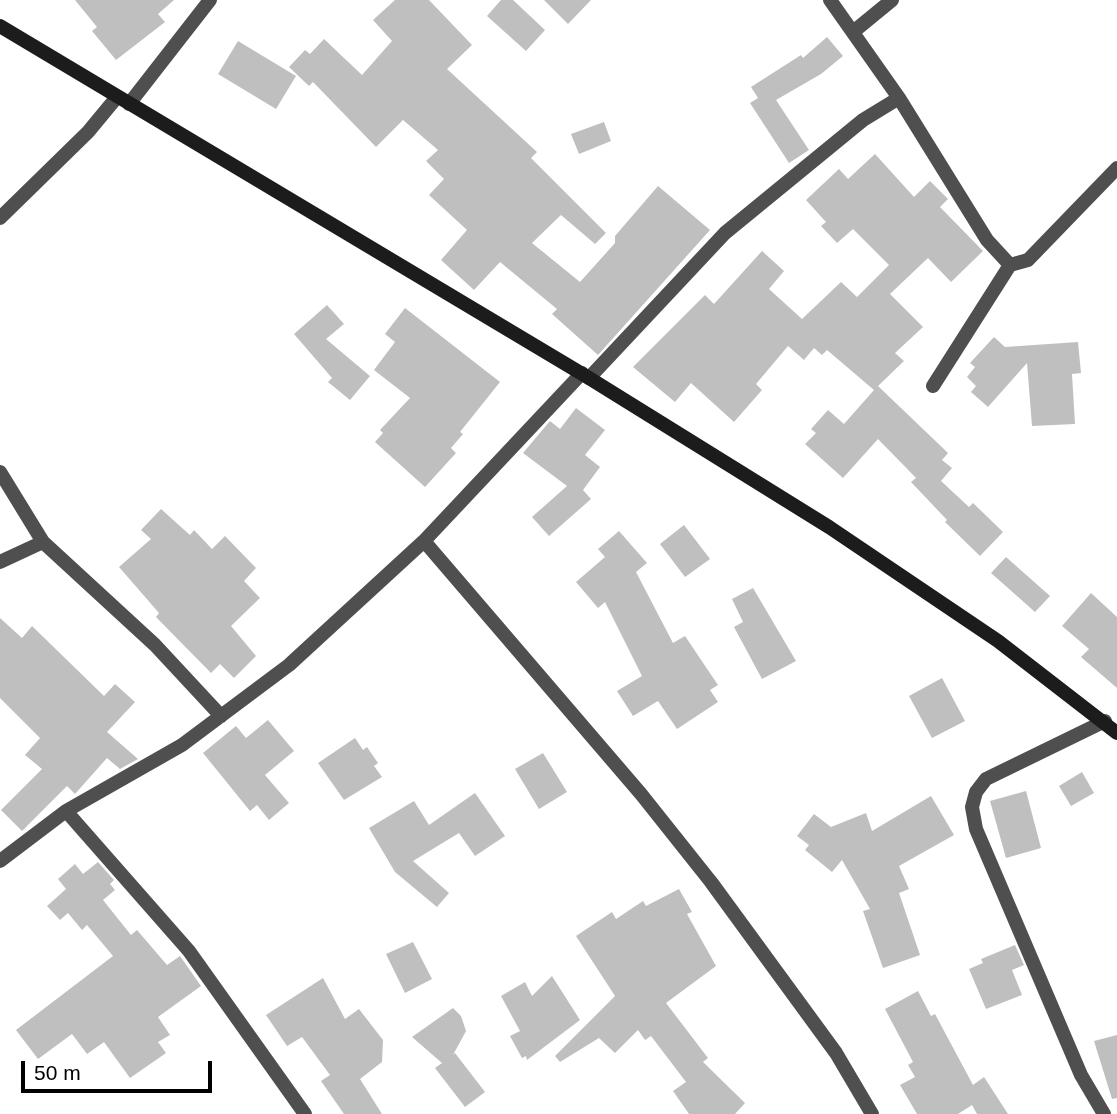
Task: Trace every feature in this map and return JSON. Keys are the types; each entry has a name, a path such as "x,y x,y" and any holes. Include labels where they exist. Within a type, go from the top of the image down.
{"street":[{"path":"0,218 123,101 210,0"},
{"path":"830,0 899,98 987,240 1010,265"},
{"path":"853,32 892,0"},
{"path":"0,26 586,375 829,527 998,641 1105,721 1117,733"},
{"path":"0,861 66,811 182,745 289,665 379,586 725,233 863,120 899,98"},
{"path":"933,386 1010,265 1028,260 1117,168"},
{"path":"0,472 43,542 155,645 221,716"},
{"path":"424,541 640,794 711,883 836,1053 872,1114"},
{"path":"0,562 43,542"},
{"path":"1104,1114 1081,1075 976,829 972,807 976,792 986,779 1105,721"},
{"path":"66,811 189,951 304,1114"}],"building":[{"path":"75,0 174,0 158,14 165,22 116,60 92,31 97,27"},
{"path":"395,0 429,0 472,45 447,69 537,152 531,158 606,233 595,244 561,215 532,243 580,282 615,243 615,236 658,186 710,230 598,355 552,314 557,309 500,262 474,290 441,260 467,230 429,195 444,179 426,161 438,150 403,120 376,147 313,82 309,86 289,67 305,50 310,54 324,39 362,75 392,41 373,20"},
{"path":"501,0 513,0 545,30 526,51 487,16"},
{"path":"544,0 591,0 568,24"},
{"path":"827,37 843,56 821,74 776,100 809,150 789,163 750,103 758,98 751,87 801,55 803,58"},
{"path":"238,41 296,76 276,109 218,74"},
{"path":"604,122 611,141 579,154 571,134"},
{"path":"875,154 914,197 930,181 948,199 940,207 983,251 951,282 928,258 890,294 923,327 895,353 904,361 878,386 948,453 942,460 952,468 941,481 969,507 973,503 1003,532 980,556 945,522 947,520 911,482 916,478 878,439 843,478 805,444 816,433 811,429 828,410 844,424 874,390 827,350 822,355 814,348 804,360 788,346 756,384 762,390 734,422 691,383 675,402 633,367 705,295 714,304 762,251 784,271 769,289 802,319 841,282 857,297 889,265 853,229 837,243 821,226 826,222 806,200 839,169 848,179"},
{"path":"327,305 344,324 326,339 370,376 350,400 328,382 332,378 294,334"},
{"path":"405,308 500,382 460,432 463,434 451,448 456,453 425,487 375,442 383,433 380,430 410,398 374,370 395,342 385,334"},
{"path":"994,337 1005,347 1078,342 1081,373 1072,374 1075,424 1032,426 1027,363 988,407 971,392 976,386 967,377 975,367 970,363"},
{"path":"576,408 605,430 585,455 600,467 583,490 591,499 549,536 532,517 567,486 523,453 550,421 560,429"},
{"path":"161,509 190,535 194,530 212,549 225,536 256,568 244,581 260,598 231,626 256,656 234,678 220,664 211,673 156,617 159,613 119,567 151,539 141,530"},
{"path":"684,525 710,559 685,577 660,544"},
{"path":"619,531 647,563 636,572 673,643 685,636 718,685 710,690 718,702 677,729 658,701 633,716 617,691 642,676 605,602 598,608 576,582 605,557 598,549"},
{"path":"1006,557 1050,596 1035,612 991,573"},
{"path":"753,588 796,661 762,679 734,627 743,622 732,599"},
{"path":"1091,593 1117,617 1117,688 1081,657 1089,649 1062,626"},
{"path":"0,618 22,638 32,626 104,696 115,684 135,702 107,732 138,759 120,769 107,758 75,794 67,786 22,831 1,810 42,769 25,755 40,738 0,698"},
{"path":"942,678 965,721 932,738 909,696"},
{"path":"268,720 294,751 265,775 289,803 269,820 257,805 250,811 203,753 236,726 246,738"},
{"path":"355,738 363,750 367,747 378,763 374,766 382,777 344,800 318,763"},
{"path":"543,753 567,792 539,809 515,769"},
{"path":"1082,772 1094,793 1071,806 1059,786"},
{"path":"1026,791 1041,848 1006,858 990,801"},
{"path":"475,793 505,836 475,856 459,833 413,861 449,893 437,907 395,872 369,828 414,801 429,825"},
{"path":"931,796 954,835 899,866 909,889 899,893 920,955 883,968 863,911 870,909 842,860 832,872 805,850 809,845 797,836 814,814 831,827 866,813 872,831"},
{"path":"98,862 114,880 110,884 115,890 103,900 131,935 137,930 167,965 180,956 201,986 158,1017 170,1035 158,1042 166,1053 130,1078 104,1042 87,1054 72,1034 38,1059 16,1030 113,956 87,925 82,930 68,913 60,920 47,906 66,889 58,879 75,864 83,874"},
{"path":"679,889 692,912 687,914 716,966 666,1003 708,1058 703,1062 745,1103 735,1114 689,1114 673,1091 686,1082 651,1036 645,1040 638,1030 615,1053 599,1038 560,1062 555,1056 615,996 576,936 612,912 616,919 643,901 646,906"},
{"path":"413,942 432,979 405,993 386,954"},
{"path":"1015,945 1024,965 1012,970 1022,995 986,1009 969,969 983,963 981,959"},
{"path":"552,976 580,1020 527,1060 526,1056 522,1058 510,1036 520,1031 501,996 525,982 532,996"},
{"path":"323,978 345,1019 359,1009 383,1040 382,1062 360,1079 382,1114 344,1114 321,1081 330,1075 302,1037 287,1046 266,1015"},
{"path":"918,991 931,1016 935,1014 973,1085 984,1077 1008,1114 977,1114 972,1105 958,1114 917,1114 900,1085 915,1077 908,1065 913,1062 885,1009"},
{"path":"453,1008 461,1016 466,1031 453,1055 455,1053 485,1092 465,1107 435,1068 442,1063 412,1037"},
{"path":"1117,1035 1117,1098 1112,1099 1094,1041"}]}
